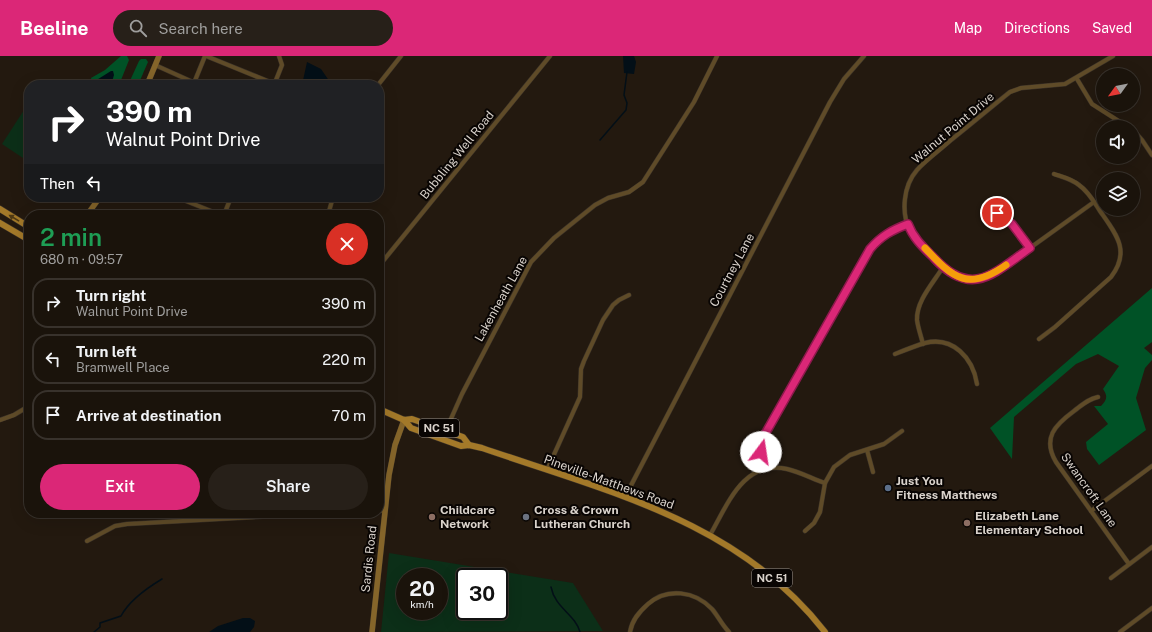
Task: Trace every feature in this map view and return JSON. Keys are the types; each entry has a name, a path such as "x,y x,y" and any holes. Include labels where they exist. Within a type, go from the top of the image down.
{"main road":[{"path":"149,80 159,56"},
{"path":"1,208 24,224"},
{"path":"0,223 24,237"},
{"name":"NC 51","path":"384,411 404,420"},
{"name":"Pineville-Matthews Road","path":"404,420 412,419 446,430 463,437 469,445"},
{"name":"Pineville-Matthews Road","path":"404,420 411,428 461,446 469,445 546,470 625,497 675,517 710,535 744,556 776,581 801,604 825,632"},
{"name":"Sardis Road","path":"384,499 391,460 404,420"},
{"name":"Sardis Road","path":"372,632 381,518"}],"street":[{"path":"196,80 206,56 265,80"},
{"path":"276,80 282,65 279,56"},
{"path":"382,80 401,56"},
{"name":"Bubbling Well Road","path":"384,260 438,196 550,56"},
{"name":"Lakenheath Lane","path":"446,430 462,394 531,262 554,238 595,205 608,198 629,192 643,182 694,102 717,56"},
{"name":"Courtney Lane","path":"625,497 830,102 844,79 864,56"},
{"name":"Walnut Point Drive","path":"1094,202 991,276 982,278 962,278 950,273 943,267 917,240 908,224 905,208 907,189 917,170 1010,92 1026,88 1054,86 1077,79 1113,56"},
{"path":"155,65 186,80"},
{"path":"1077,79 1092,104 1117,120"},
{"path":"1140,138 1152,155"},
{"path":"1039,339 1111,277 1119,265 1121,251 1118,238 1094,202 1081,186 1054,174"},
{"path":"189,202 210,210"},
{"path":"988,211 1004,216 1030,248"},
{"path":"765,469 761,452 765,434 870,249 886,233 908,224"},
{"path":"923,344 918,323 918,312 924,296 943,267"},
{"path":"546,470 580,397 581,368 584,360 610,309 619,300 629,295"},
{"path":"895,354 923,344 941,343 954,346 960,350 972,364 977,384"},
{"name":"Swancroft Lane","path":"1098,397 1086,401 1059,423 1052,432 1052,456 1129,564"},
{"path":"0,420 14,415 24,409"},
{"path":"805,531 814,523 820,512 824,483 829,473 840,461 850,455 884,444 902,431"},
{"path":"867,450 873,472"},
{"path":"1091,511 1152,466"},
{"path":"710,535 738,486 747,477 765,469 777,468 788,469 824,483"},
{"path":"87,541 115,526 127,524 237,518"},
{"path":"1111,578 1152,547"},
{"path":"630,632 636,616 652,601 663,594 674,593 687,594 705,603 713,610 729,632"},
{"path":"1120,632 1152,608"}],"green space":[{"path":"121,56 127,56 129,60 121,80 91,80 91,78 105,70"},
{"path":"141,59 146,59 148,62 140,80 130,80"},
{"path":"24,110 24,159 2,144"},
{"path":"1152,288 1152,342 1144,348 1152,355 1152,360 1145,368 1136,398 1146,430 1099,465 1087,449 1086,442 1108,424 1094,406 1101,406 1105,402 1106,394 1103,389 1119,366 1098,354 1076,364 1014,417 1012,459 990,428"},
{"path":"389,553 481,568 456,568 456,620 508,620 508,572 573,583 603,631 381,632"}],"shaded area":[{"path":"623,56 634,56 636,62 634,74 624,73"},
{"path":"307,62 321,69 329,80 303,80"},
{"path":"113,71 114,75 112,80 97,80"},
{"path":"243,618 250,618 255,621 254,627 250,632 209,632 218,626"}],"waterway":[{"path":"600,140 626,110 627,103 624,95 627,72"},
{"path":"94,632 100,627 100,623 121,616 124,610 139,595 162,579"},
{"path":"551,587 553,594 561,606 574,620 580,632"}],"slow traffic":[{"path":"925,248 946,270 955,276 962,278 973,279 991,276 1006,265"}],"place":[{"name":"Just You Fitness Matthews","path":"888,488"},
{"name":"Childcare Network","path":"432,517"},
{"name":"Cross & Crown Lutheran Church","path":"526,517"},
{"name":"Elizabeth Lane Elementary School","path":"967,523"}],"route":[{"path":"761,452 762,441 765,434 870,249 886,233 908,224 917,240 939,264 950,273 962,278 973,279 991,276 1030,248 1012,224 1004,216 997,213"}]}
